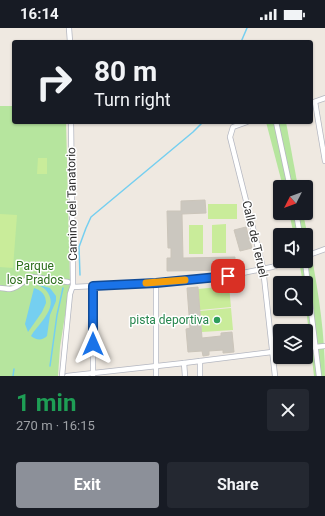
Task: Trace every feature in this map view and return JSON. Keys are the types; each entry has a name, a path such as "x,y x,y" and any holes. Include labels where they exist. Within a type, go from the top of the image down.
{"street":[{"path":"69,28 70,40"},
{"path":"325,98 313,102 325,161"},
{"name":"Camino del Tanatorio","path":"62,376 70,294 73,287 71,124"},
{"name":"Calle de Teruel","path":"241,124 233,127 230,137 263,268 275,376"},
{"path":"276,124 288,180"},
{"path":"313,253 325,249"},
{"path":"73,287 156,283 228,276 273,265"},
{"path":"306,268 320,376"},
{"path":"0,288 10,289 17,287 28,278 33,277 68,282"},
{"path":"156,283 156,376"},
{"path":"92,375 93,286"},
{"path":"315,347 325,346"},
{"path":"67,376 92,375 272,352"},
{"path":"200,361 200,376"},
{"path":"184,363 185,376"}],"green space":[{"name":"Parque los Prados","path":"0,106 12,106 12,124 66,124 70,284 60,347 58,376 0,376"},
{"path":"267,124 286,124 297,180 281,180"},
{"path":"38,158 47,158 47,174 37,174"},
{"path":"208,204 237,204 237,219 208,219"},
{"path":"0,214 17,215 13,268 0,267"},
{"path":"291,220 304,220 306,228 292,228"},
{"path":"226,224 226,253 212,253 212,225"},
{"path":"189,225 203,225 203,254 189,254"},
{"path":"313,264 321,315 325,356 325,376 314,376 313,324 308,324 307,316 313,316 313,276 302,276 300,268 313,268"},
{"name":"pista deportiva","path":"229,286 231,307 200,310 198,289"},
{"name":"pista deportiva","path":"231,308 233,330 202,332 200,311"}],"water":[{"path":"35,284 50,288 56,296 56,301 50,315 47,336 41,339 31,336 46,316 51,305 46,290"},
{"path":"34,288 43,293 46,303 42,312 28,332 25,324"}],"building":[{"path":"205,200 206,213 182,214 183,258 235,257 235,270 167,271 167,258 171,258 171,248 168,248 167,211 181,211 181,201"},
{"path":"246,227 252,248 240,251 234,230"},
{"path":"198,287 202,338 221,336 221,333 232,332 234,352 223,353 223,350 209,351 209,355 203,356 202,351 188,352 186,329 190,328 187,288"}],"waterway":[{"path":"242,40 247,28"},
{"path":"80,275 79,247 91,217 201,124"},
{"path":"50,366 57,315 63,288"},
{"path":"13,376 14,369"}],"slow traffic":[{"path":"146,283 185,280"}],"place":[{"name":"pista deportiva","path":"217,320"}],"route":[{"path":"93,344 93,286 156,283 228,276"}]}
